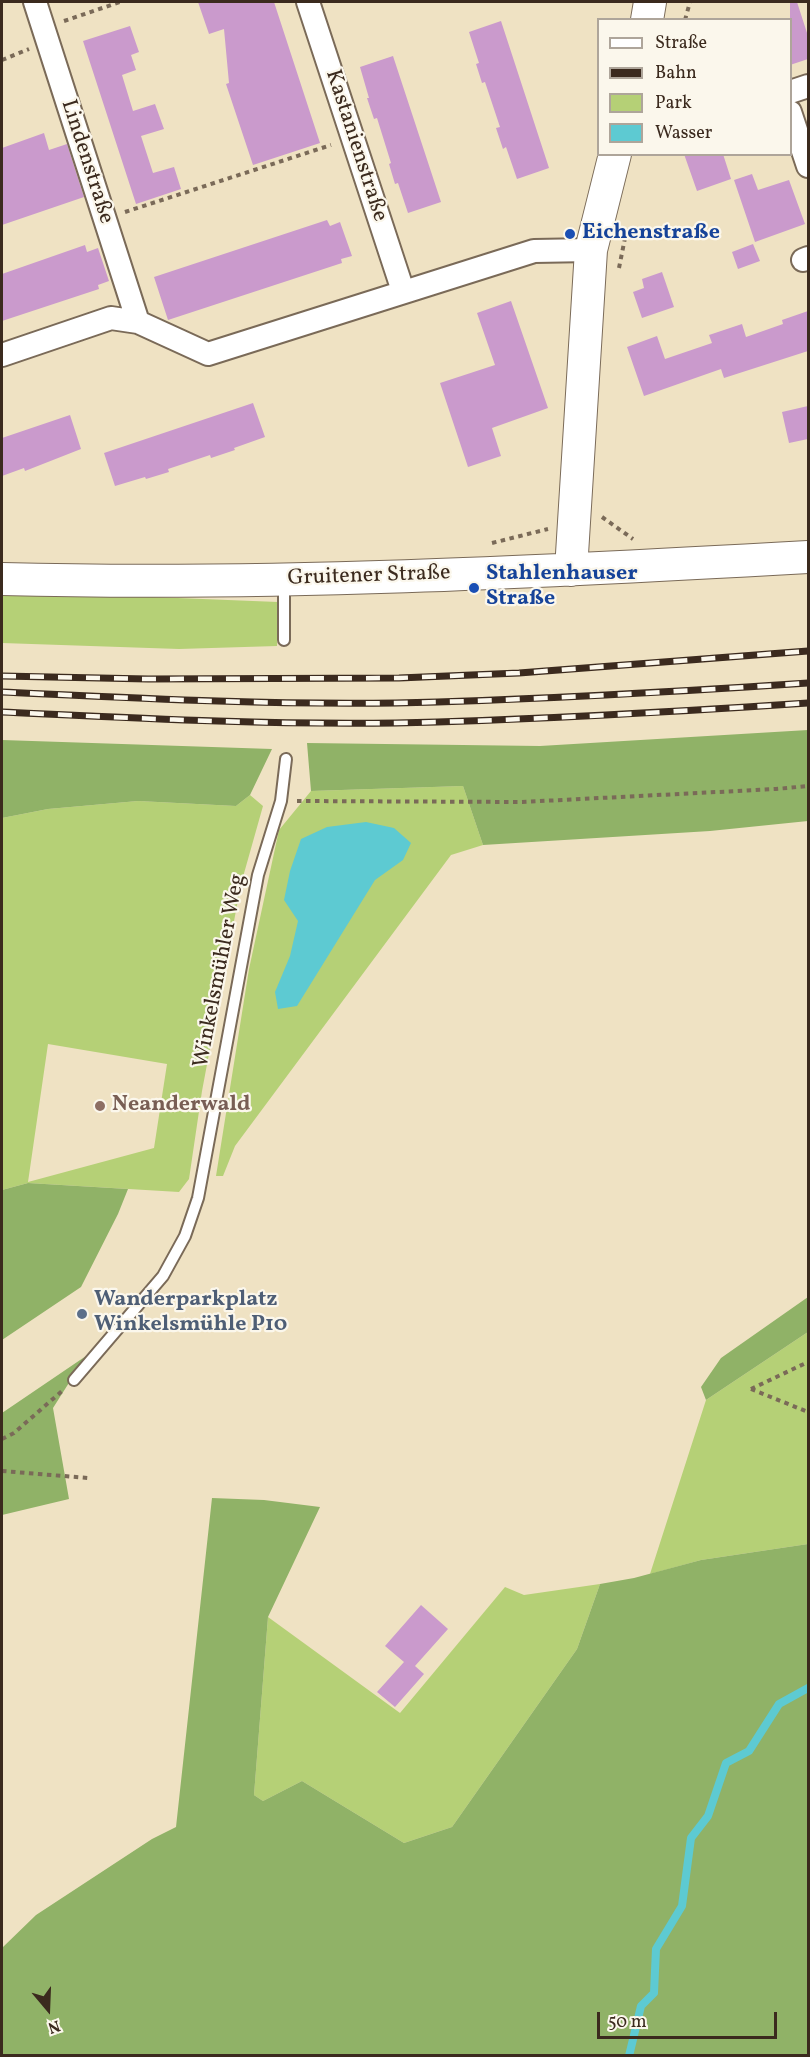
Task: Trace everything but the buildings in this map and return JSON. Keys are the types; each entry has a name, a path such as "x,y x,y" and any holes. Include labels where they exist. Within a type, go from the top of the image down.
{"main road":[{"path":"647,18 650,2"},
{"path":"571,570 591,250 614,156"},
{"name":"Gruitener Straße","path":"2,579 105,582 284,580 571,570 808,557"}],"street":[{"name":"Lindenstraße","path":"35,2 41,36 105,219 138,322"},
{"name":"Kastanienstraße","path":"308,2 403,291"},
{"path":"792,92 808,86"},
{"path":"792,118 808,166"},
{"path":"2,355 111,318 138,322 208,354 534,250 591,250"}],"lane":[{"path":"284,580 284,640"},
{"name":"Winkelsmühler Weg","path":"74,1380 163,1276 185,1236 198,1198 258,875 281,801 286,759"}],"path":[{"path":"2,60 41,36 120,2"},
{"path":"686,18 690,2"},
{"path":"105,219 352,138"},
{"path":"281,801 522,802 808,786"},
{"path":"808,1362 751,1389 808,1412"},
{"path":"2,1440 14,1433 74,1380"},
{"path":"2,1472 88,1478"}],"green space":[{"path":"2,591 278,602 277,646 179,649 2,643"},
{"path":"808,730 808,821 710,831 483,845 463,786 311,791 307,743 540,746"},
{"path":"2,740 272,749 250,795 236,806 138,801 48,809 2,818"},
{"path":"463,786 483,845 451,855 235,1146 223,1176 216,1176 249,969 279,830 311,791"},
{"path":"250,795 263,806 241,884 202,1091 189,1179 179,1192 28,1183 2,1190 2,818 48,809 138,801 236,806","holes":["48,1044 167,1064 154,1148 28,1182"]},
{"path":"28,1183 128,1189 81,1287 2,1340 2,1190"},
{"path":"808,1297 808,1332 706,1400 701,1387 721,1358"},
{"path":"808,1332 808,1544 701,1560 650,1574 706,1400"},
{"path":"86,1356 53,1408 69,1499 2,1515 2,1413"},
{"path":"212,1498 264,1500 320,1507 268,1617 254,1795 263,1801 302,1781 404,1843 452,1827 577,1649 600,1584 634,1578 701,1560 808,1544 808,2055 2,2055 2,1948 36,1915 152,1839 176,1827"},
{"path":"600,1584 577,1649 452,1827 404,1843 302,1781 263,1801 254,1795 268,1617 400,1713 505,1587 524,1595"}],"water":[{"path":"366,822 394,828 411,843 403,860 375,880 297,1006 278,1009 275,992 290,956 298,921 284,900 290,871 301,839 327,827"}],"waterway":[{"path":"629,2056 641,2006 654,1993 656,1949 682,1906 691,1838 708,1816 726,1763 749,1751 779,1704 808,1688"}],"railway":[{"path":"2,676 148,679 399,678 519,673 808,651"},
{"path":"2,692 248,702 396,703 499,700 808,683"},
{"path":"2,712 248,722 396,723 499,720 808,703"}],"place":[{"name":"Eichenstraße","path":"570,234"},
{"name":"Stahlenhauser Straße","path":"474,588"},
{"name":"Neanderwald","path":"100,1106"},
{"name":"Wanderparkplatz Winkelsmühle P10","path":"82,1314"}]}
